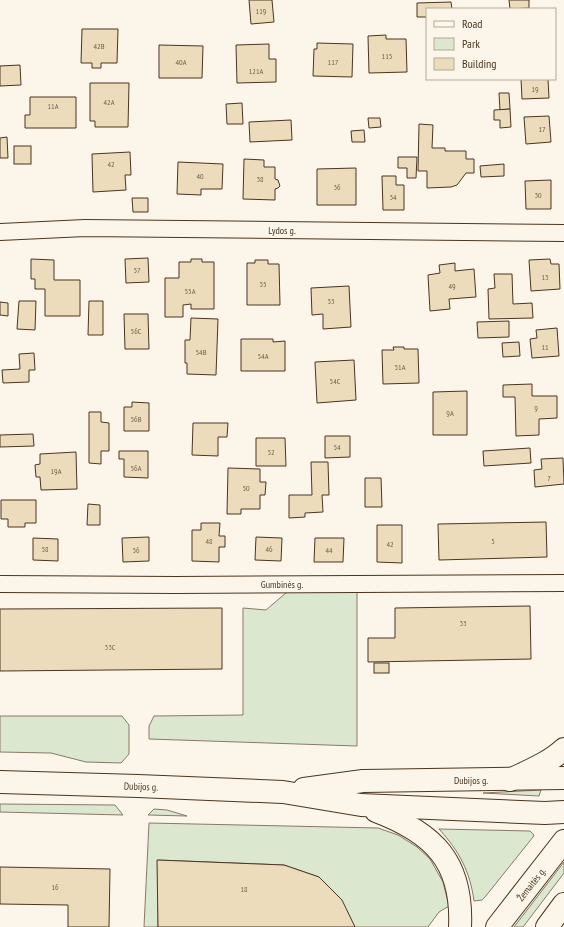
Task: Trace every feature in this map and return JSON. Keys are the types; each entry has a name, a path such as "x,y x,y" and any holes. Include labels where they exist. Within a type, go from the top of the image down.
{"main road":[{"path":"510,780 557,756 564,750"},
{"name":"Dubijos g.","path":"283,792 363,781 564,778"},
{"name":"Dubijos g.","path":"0,782 283,792 361,805 545,813 564,812"},
{"name":"Dubijos g.","path":"361,805 408,825 427,838 445,859 455,878 461,908 460,927"},
{"name":"Žemaitės g.","path":"497,927 564,841"},
{"path":"547,927 564,904"},
{"path":"547,927 564,910"}],"street":[{"name":"Lydos g.","path":"0,232 85,228 564,233"},
{"name":"Gumbinės g.","path":"0,584 198,585 564,583"}],"green space":[{"path":"287,592 357,592 357,746 149,739 149,726 154,716 243,715 243,608 266,610"},
{"path":"0,716 122,716 129,725 129,754 121,763 86,762 51,753 0,752"},
{"path":"541,790 539,796 483,793"},
{"path":"0,804 115,805 123,815 0,812"},
{"path":"154,809 167,810 187,816 148,815"},
{"path":"149,823 378,828 398,835 417,847 430,859 443,882 449,906 439,912 428,927 355,927 319,877 284,865 158,860 158,927 144,927"},
{"path":"439,829 530,831 534,835 485,897 482,900 474,901 470,880 462,862 452,845"},
{"path":"564,862 564,873 523,927 514,927"}],"building":[{"path":"249,0 272,0 274,22 251,24"},
{"path":"509,0 529,0 529,8 510,8"},
{"path":"451,2 452,8 426,8 426,17 417,17 417,3"},
{"path":"82,29 118,29 117,63 101,63 101,68 92,68 92,63 81,63"},
{"path":"386,35 386,39 406,39 407,72 369,73 368,36"},
{"path":"317,43 353,44 352,77 313,76 314,49 317,49"},
{"path":"269,44 269,59 276,59 276,82 237,83 236,45"},
{"path":"159,45 203,46 202,78 159,78"},
{"path":"20,65 21,85 0,86 0,66"},
{"path":"521,80 548,80 549,98 522,99"},
{"path":"90,83 129,83 128,127 95,127 95,121 90,121"},
{"path":"499,93 509,93 510,109 500,110"},
{"path":"30,97 76,97 76,128 25,128 25,115 30,115"},
{"path":"242,103 243,124 227,124 226,104"},
{"path":"510,109 511,127 500,128 500,120 494,120 494,110"},
{"path":"549,116 551,142 526,144 524,117"},
{"path":"368,118 380,118 381,127 369,128"},
{"path":"291,120 292,140 250,142 249,122"},
{"path":"419,124 433,125 432,148 445,148 445,151 466,151 466,159 474,159 474,173 466,173 457,185 451,187 427,188 427,171 418,171"},
{"path":"364,130 365,142 352,142 351,131"},
{"path":"7,137 8,158 0,158 0,138"},
{"path":"14,146 31,146 31,164 14,164"},
{"path":"130,152 131,175 125,175 126,190 93,192 92,154"},
{"path":"398,157 417,157 416,178 407,178 407,168 398,168"},
{"path":"244,159 264,160 264,167 275,167 275,179 278,180 280,186 275,189 275,200 243,199"},
{"path":"178,162 223,164 222,189 201,189 201,195 177,194"},
{"path":"504,164 504,176 481,177 480,166"},
{"path":"356,168 356,205 317,205 317,169"},
{"path":"382,176 396,176 396,185 404,185 404,210 383,210"},
{"path":"551,180 551,209 526,209 525,181"},
{"path":"132,198 148,198 148,212 133,212"},
{"path":"148,258 149,282 126,283 125,259"},
{"path":"31,259 54,260 54,280 80,280 80,316 45,316 45,289 35,289 35,279 31,279"},
{"path":"191,259 202,259 202,262 214,262 214,309 191,309 191,304 183,305 183,317 165,317 165,278 179,278 179,262 191,262"},
{"path":"550,259 551,264 559,264 560,289 531,291 529,260"},
{"path":"255,260 268,260 268,264 279,264 280,305 247,305 247,263 255,263"},
{"path":"455,263 455,271 474,269 476,297 449,299 450,309 430,311 428,275 440,273 439,265"},
{"path":"494,274 512,274 513,304 532,303 533,318 489,319 488,289 495,288"},
{"path":"349,286 351,327 323,329 323,314 312,315 311,288"},
{"path":"19,301 36,301 35,330 17,329"},
{"path":"89,301 103,301 103,335 88,335"},
{"path":"0,302 8,303 8,316 0,315"},
{"path":"124,314 148,314 149,349 125,349"},
{"path":"191,318 218,319 216,375 187,374 187,363 185,363 185,340 190,340"},
{"path":"509,321 509,337 478,338 477,322"},
{"path":"557,328 559,356 532,358 530,339 537,338 536,330"},
{"path":"241,339 273,339 273,342 285,341 285,371 241,371"},
{"path":"519,342 520,356 503,357 502,343"},
{"path":"393,347 418,349 419,383 383,384 382,350 394,350"},
{"path":"34,353 35,370 29,370 29,382 3,383 2,370 20,369 19,354"},
{"path":"354,360 356,400 317,403 315,362"},
{"path":"532,384 532,396 557,396 557,418 539,419 539,435 516,436 515,397 503,397 503,385"},
{"path":"467,391 467,435 433,435 433,392"},
{"path":"132,402 149,403 149,431 124,431 124,407 132,407"},
{"path":"89,412 101,412 101,422 109,423 109,451 101,451 101,464 89,463"},
{"path":"193,423 228,423 227,437 218,437 218,456 192,455"},
{"path":"33,434 34,446 0,447 0,435"},
{"path":"325,436 350,436 350,457 325,458"},
{"path":"256,438 285,438 286,466 256,466"},
{"path":"530,448 531,463 484,466 483,451"},
{"path":"119,451 148,451 148,478 124,477 124,459 119,459"},
{"path":"76,452 77,489 41,490 40,477 36,477 35,465 40,464 40,454"},
{"path":"563,458 564,484 535,487 534,470 542,469 541,459"},
{"path":"311,462 328,462 329,495 322,495 323,512 305,513 305,517 289,518 289,495 312,495"},
{"path":"228,468 260,469 260,482 266,482 265,495 260,495 260,509 241,509 241,514 227,514"},
{"path":"365,478 381,478 382,507 365,507"},
{"path":"1,500 36,500 36,523 25,523 25,527 8,527 8,519 1,519"},
{"path":"88,504 100,505 100,525 87,525"},
{"path":"546,522 547,557 439,560 438,524"},
{"path":"201,523 220,523 219,536 225,536 225,547 219,547 219,562 192,561 192,530 201,530"},
{"path":"377,525 402,525 402,563 377,562"},
{"path":"149,537 149,561 123,562 122,538"},
{"path":"256,537 282,538 281,561 255,560"},
{"path":"33,538 58,539 58,561 33,560"},
{"path":"315,538 344,538 343,562 314,562"},
{"path":"530,606 531,659 368,662 368,638 395,638 395,608"},
{"path":"222,608 222,669 0,671 0,609"},
{"path":"374,663 389,663 389,673 374,673"},
{"path":"157,860 284,865 319,877 342,900 355,927 158,927"},
{"path":"0,867 110,869 109,927 68,927 68,905 0,904"}]}
